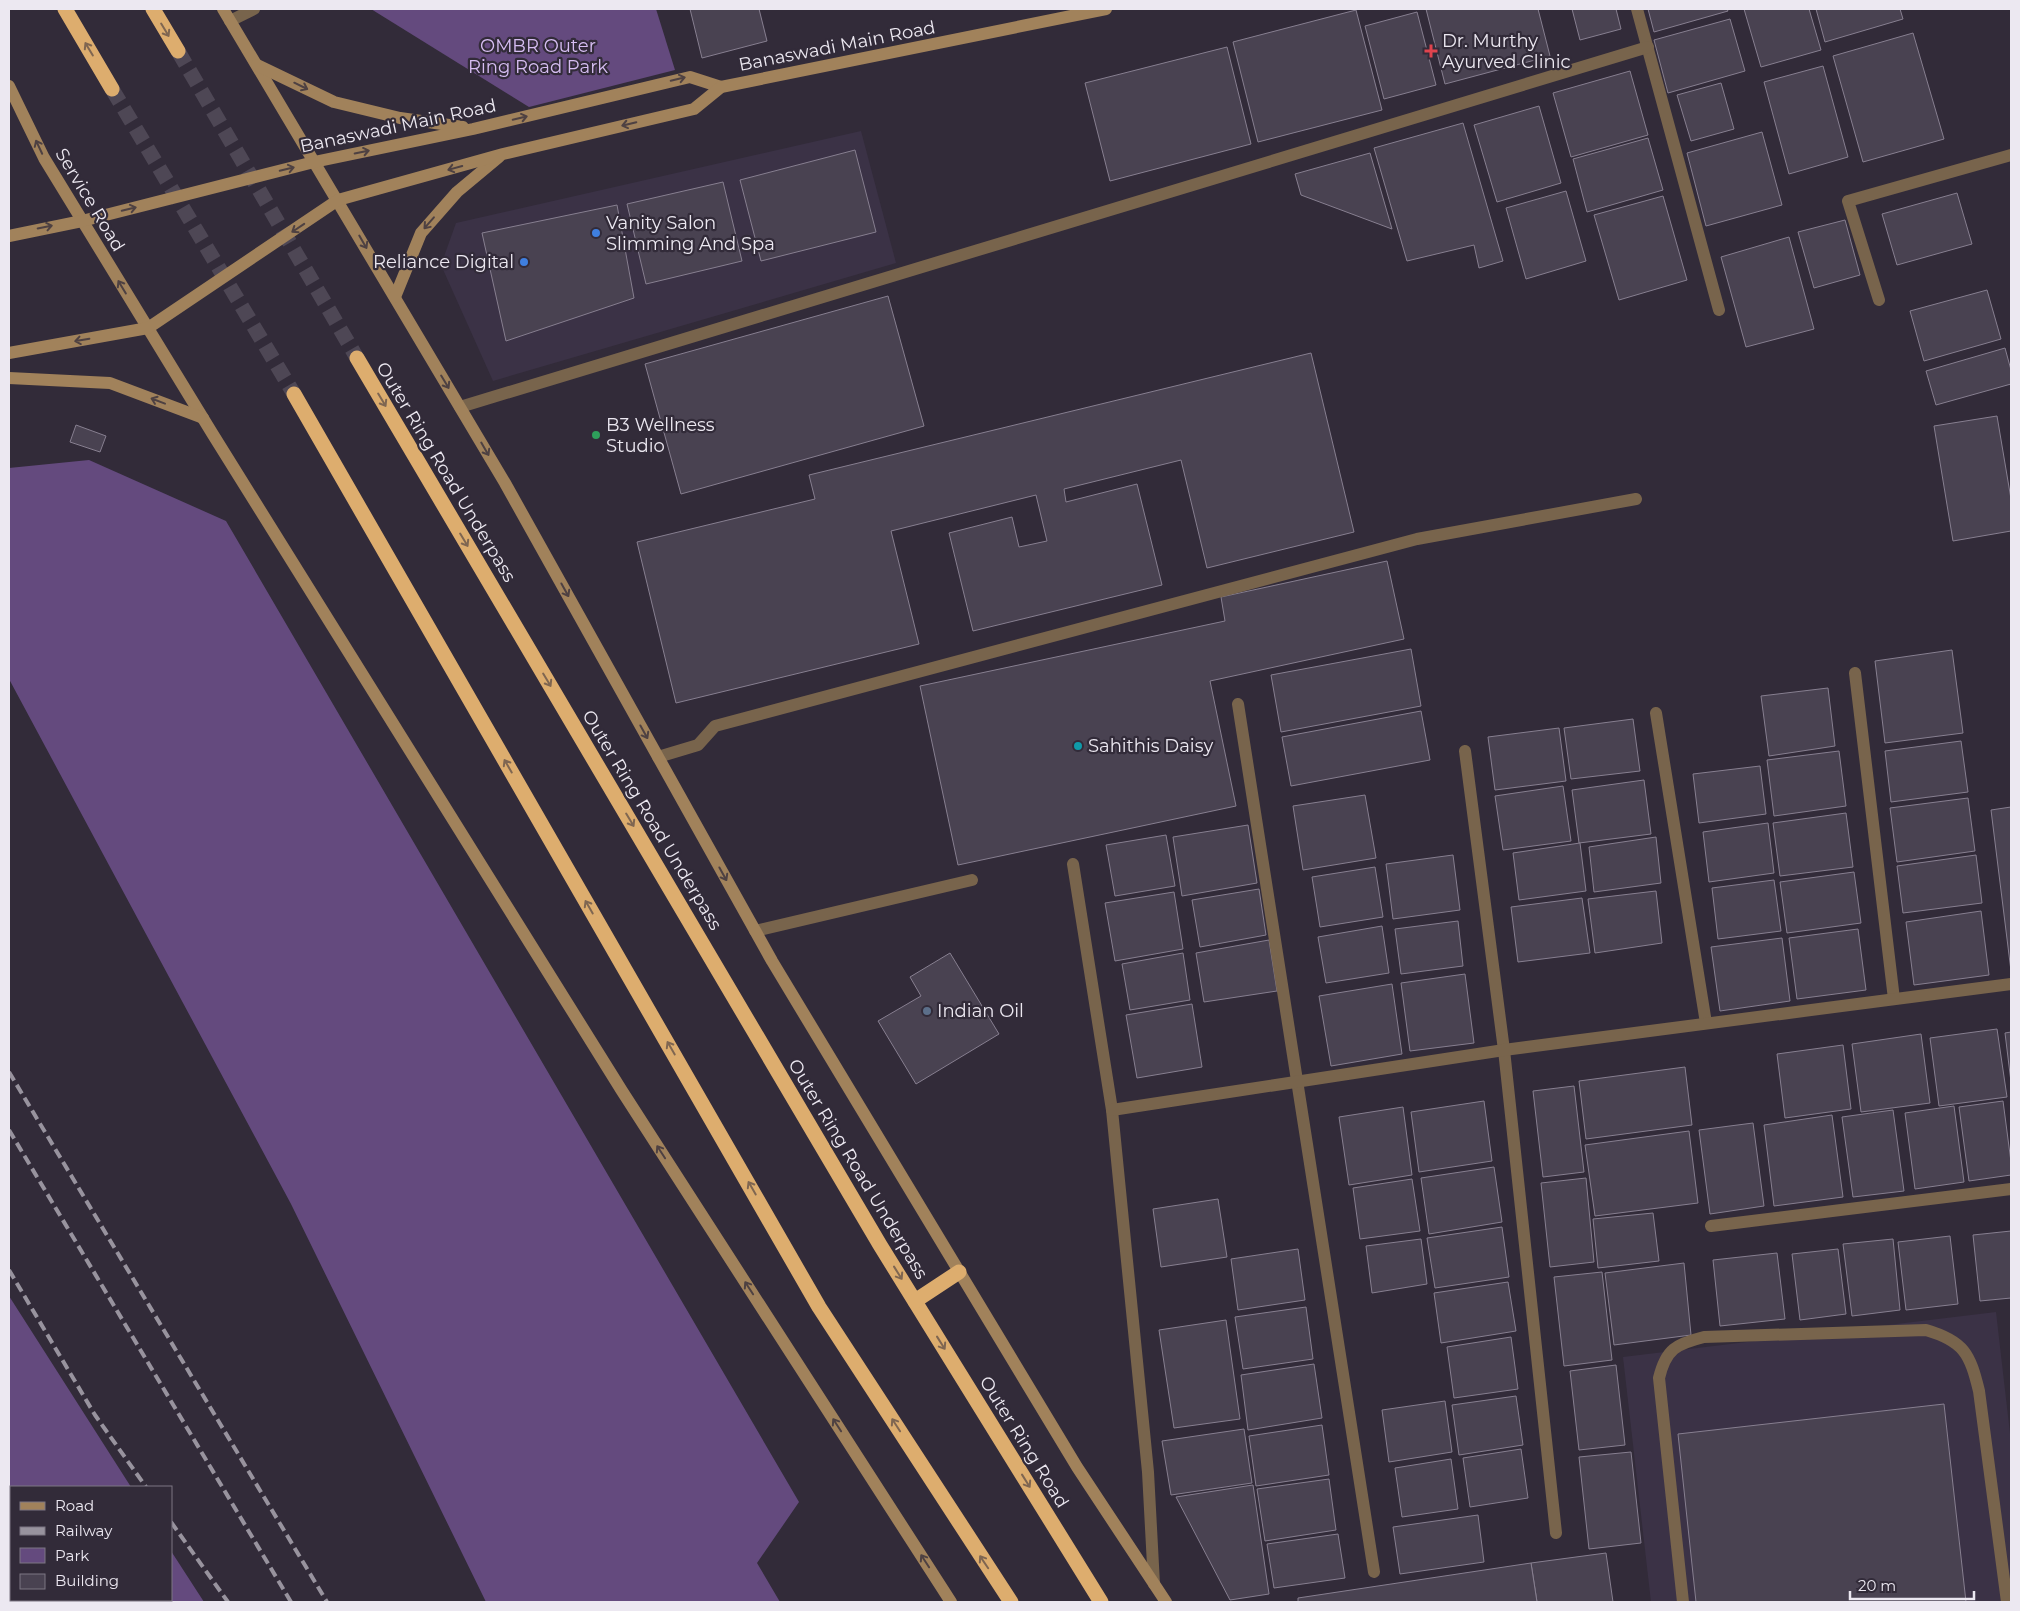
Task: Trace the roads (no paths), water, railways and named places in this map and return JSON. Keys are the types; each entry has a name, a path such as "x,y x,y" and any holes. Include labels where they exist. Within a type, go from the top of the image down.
{"highway":[{"path":"65,9 112,89"},
{"path":"153,9 178,51"},
{"name":"Outer Ring Road Underpass","path":"357,358 915,1301"},
{"path":"294,394 819,1307 1011,1602"},
{"path":"915,1301 959,1272"},
{"name":"Outer Ring Road","path":"915,1301 1101,1602"}],"street":[{"path":"223,9 505,483 755,931 1077,1467 1166,1602"},
{"path":"230,21 254,9"},
{"name":"Banaswadi Main Road","path":"148,328 338,200 503,154 694,109 721,87 1090,10 1106,9"},
{"path":"1637,9 1719,310"},
{"path":"460,407 1648,47"},
{"path":"257,65 334,102 400,118 472,129"},
{"name":"Banaswadi Main Road","path":"9,236 82,220 314,162 472,129 690,76 721,87"},
{"name":"Service Road","path":"9,86 44,158 203,418 616,1082 951,1602"},
{"path":"395,296 421,233 457,192 503,154"},
{"path":"1880,300 1848,201 2011,155"},
{"path":"9,353 148,328"},
{"path":"9,378 110,383 203,418"},
{"path":"658,757 698,745 715,726 1408,542 1636,499"},
{"path":"1855,673 1894,999"},
{"path":"1238,704 1374,1572"},
{"path":"1656,713 1706,1023"},
{"path":"1466,750 1504,1050 1556,1533"},
{"path":"1073,864 1112,1110 1148,1472 1154,1584"},
{"path":"755,931 972,880"},
{"path":"1112,1110 1504,1050 2011,984"},
{"path":"1711,1226 2011,1189"},
{"path":"1683,1602 1659,1378 1663,1362 1671,1351 1687,1341 1704,1337 1926,1330 1947,1336 1962,1349 1974,1369 1980,1391 2007,1602"}],"tunnel":[{"path":"178,51 357,358"},
{"path":"112,89 294,394"}],"railway":[{"path":"9,1072 327,1602"},
{"path":"9,1130 291,1602"},
{"path":"9,1270 95,1415 145,1486"},
{"path":"172,1523 228,1602"}],"place":[{"name":"Dr. Murthy Ayurved Clinic","path":"1431,51"},
{"name":"Vanity Salon Slimming And Spa","path":"596,233"},
{"name":"Reliance Digital","path":"524,262"},
{"name":"B3 Wellness Studio","path":"596,435"},
{"name":"Sahithis Daisy","path":"1078,746"},
{"name":"Indian Oil","path":"927,1011"}],"park label":[{"name":"OMBR Outer Ring Road Park","path":"538,56"}]}
